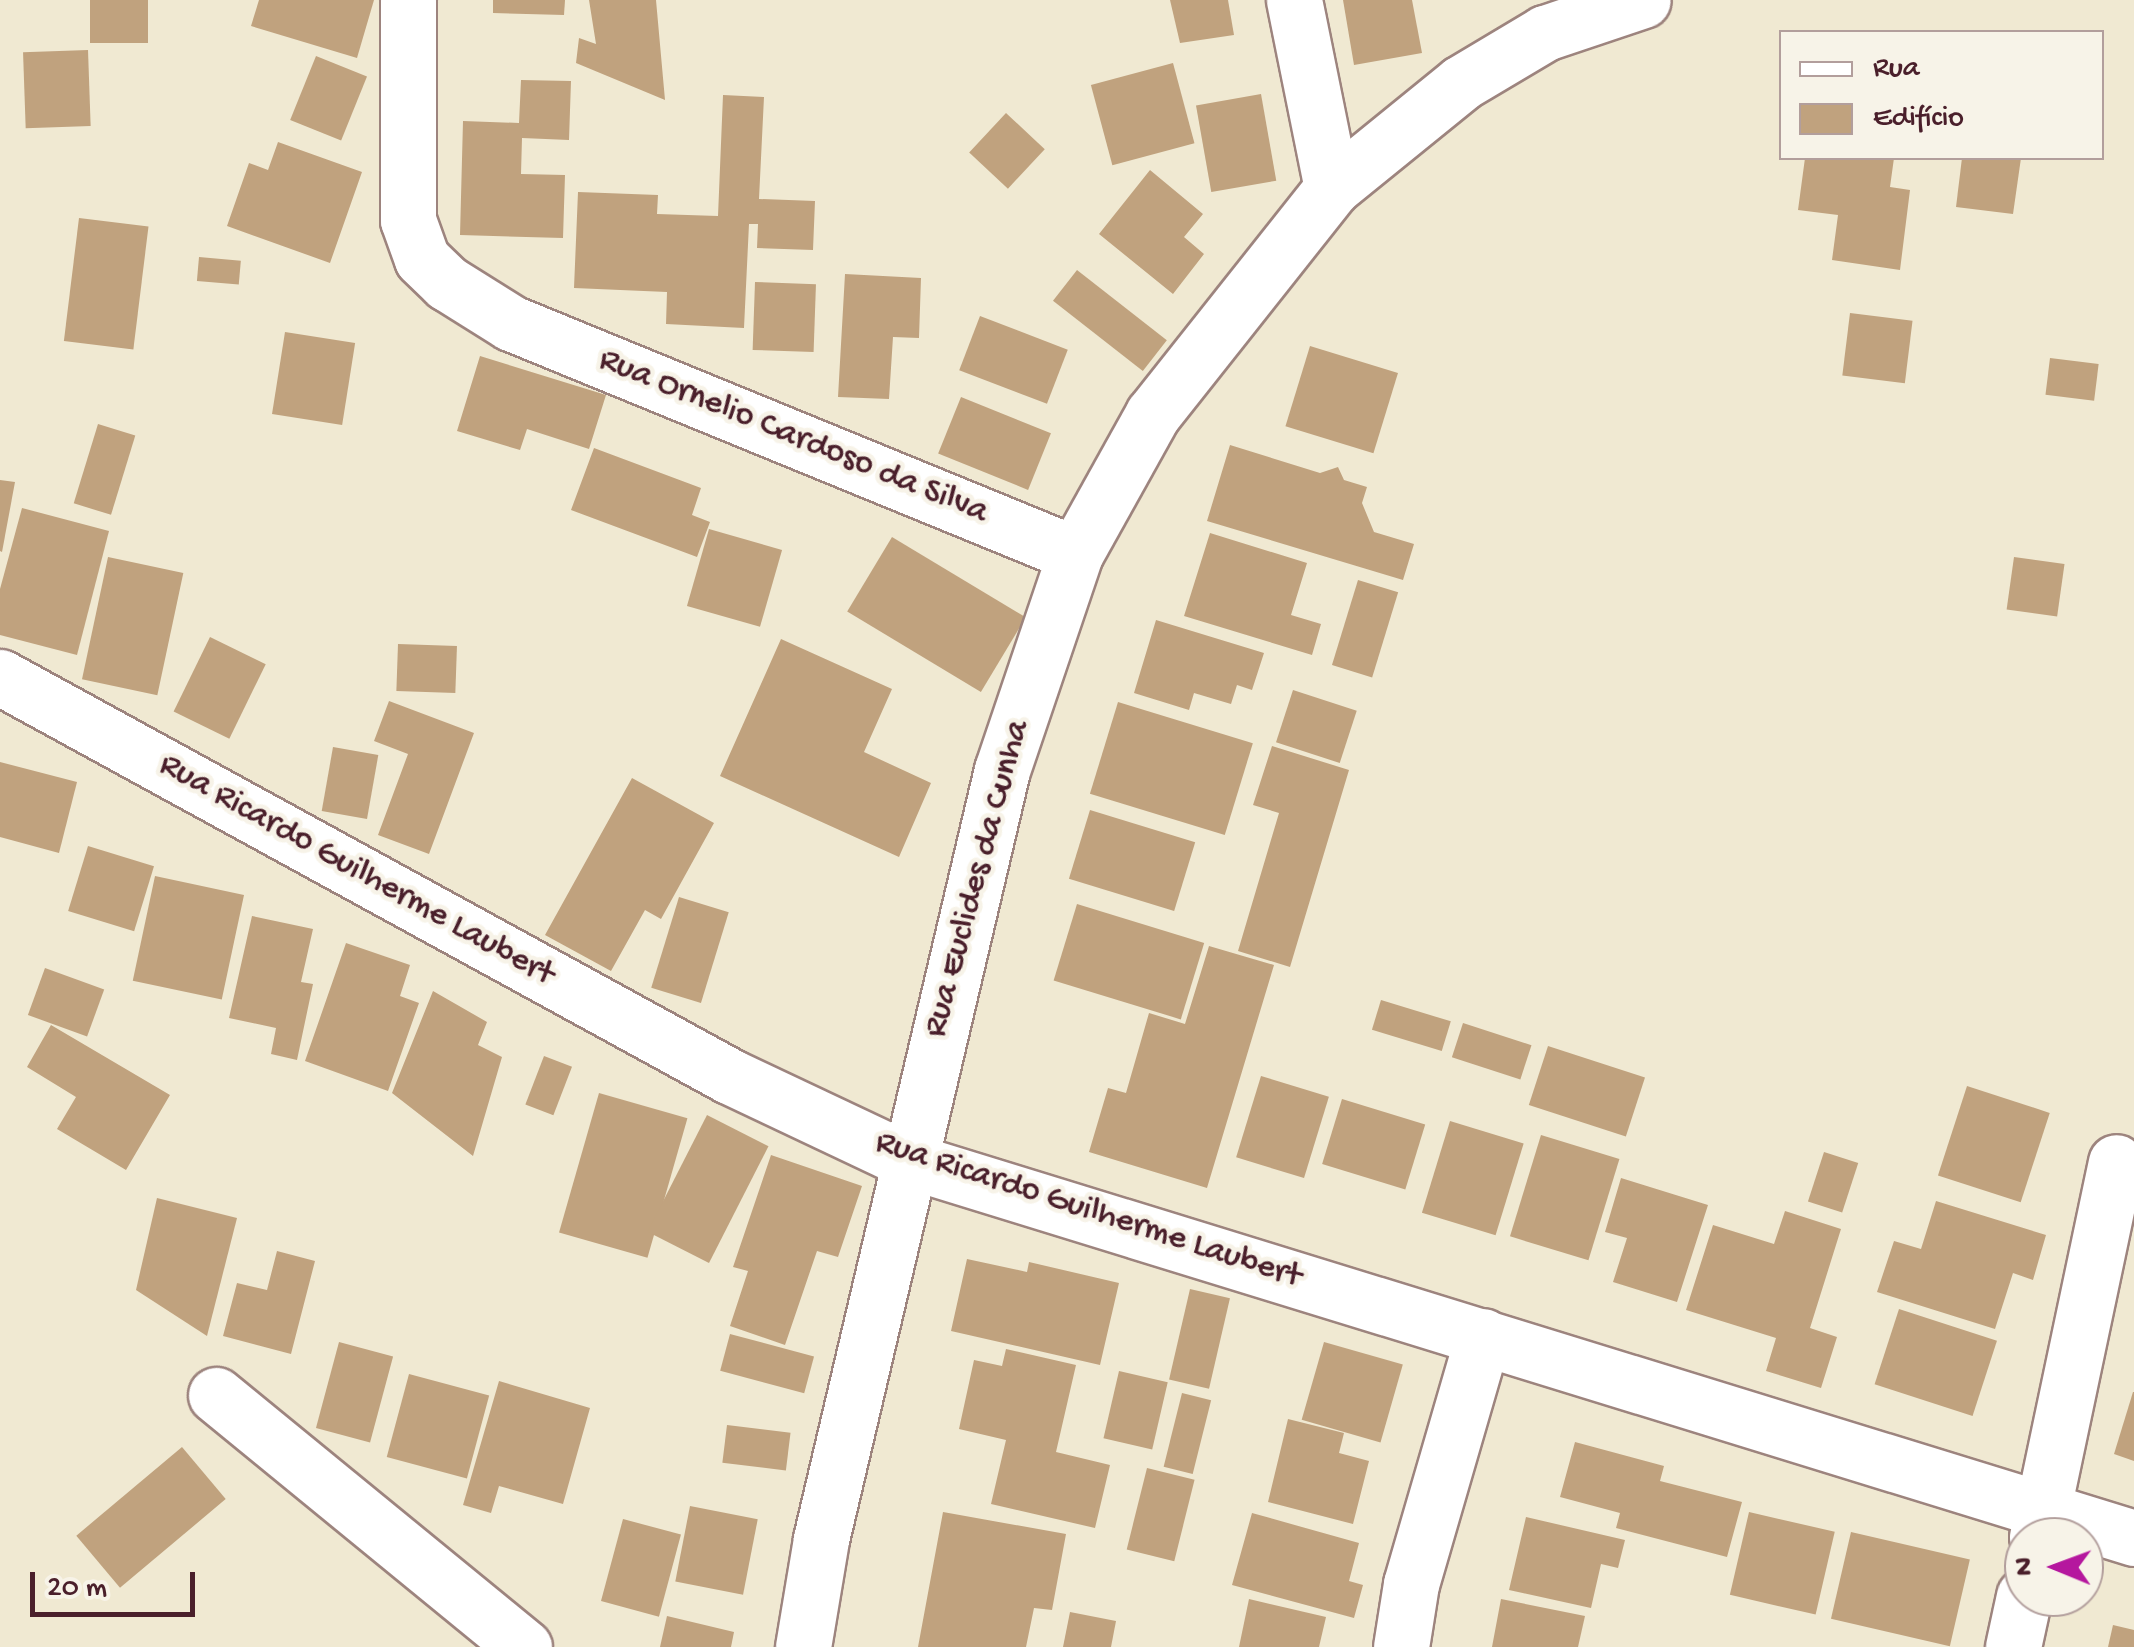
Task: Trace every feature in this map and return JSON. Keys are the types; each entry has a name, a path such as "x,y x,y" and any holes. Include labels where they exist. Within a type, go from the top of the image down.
{"street":[{"name":"Rua Ornelio Cardoso da Silva","path":"408,0 408,220 422,259 447,283 511,323 1075,554"},
{"path":"1294,0 1332,188"},
{"name":"Rua Euclides da Cunha","path":"803,1647 821,1539 907,1160 1002,770 1075,554 1153,414 1332,188 1460,83 1544,33 1643,0"},
{"name":"Rua Ricardo Guilherme Laubert","path":"0,676 729,1076 907,1160 1484,1336 2022,1517"},
{"path":"2041,1517 2116,1162"},
{"path":"1401,1647 1412,1584 1484,1336"},
{"path":"216,1395 524,1647"},
{"name":"Rua Ricardo Guilherme Laubert","path":"2104,1533 2134,1538"},
{"path":"2013,1647 2019,1617"}],"building":[{"path":"90,0 148,0 148,43 90,43"},
{"path":"259,0 374,0 357,58 251,26"},
{"path":"493,0 565,0 564,15 493,13"},
{"path":"589,0 656,0 665,100 576,63 579,38 596,44"},
{"path":"1170,0 1228,0 1234,35 1180,43"},
{"path":"1343,0 1412,0 1422,53 1354,65"},
{"path":"88,50 91,126 26,128 23,52"},
{"path":"316,56 367,77 341,141 290,120"},
{"path":"1173,63 1194,143 1112,165 1091,85"},
{"path":"521,80 571,81 569,140 522,138 521,174 565,175 563,238 460,235 463,121 519,123"},
{"path":"1261,94 1276,181 1211,192 1196,105"},
{"path":"723,95 764,97 759,199 815,201 813,250 757,248 758,224 749,224 744,328 666,324 667,292 574,288 578,192 658,195 657,214 718,216"},
{"path":"1006,113 1045,149 1008,189 969,152"},
{"path":"278,142 362,172 330,263 227,226 249,163 268,170"},
{"path":"1805,160 1894,160 1890,187 1910,190 1900,270 1832,260 1838,215 1798,210"},
{"path":"1962,160 2021,160 2013,214 1956,207"},
{"path":"1150,170 1203,214 1184,237 1204,254 1173,294 1099,234"},
{"path":"79,218 148,227 133,350 64,341"},
{"path":"199,257 241,261 239,285 197,281"},
{"path":"1077,270 1167,340 1143,371 1053,301"},
{"path":"845,274 921,278 919,338 893,337 889,399 838,397"},
{"path":"755,282 816,284 814,352 753,350"},
{"path":"1850,313 1913,321 1905,383 1842,376"},
{"path":"980,316 1068,350 1047,404 959,370"},
{"path":"285,332 355,343 342,425 272,414"},
{"path":"1310,346 1398,373 1373,453 1285,426"},
{"path":"480,356 606,395 589,449 527,429 520,450 457,431"},
{"path":"2050,358 2099,364 2094,401 2045,395"},
{"path":"961,397 1051,433 1028,490 938,454"},
{"path":"98,424 135,435 111,515 74,503"},
{"path":"1230,445 1320,473 1338,467 1344,480 1367,487 1362,503 1374,532 1414,544 1403,580 1207,521"},
{"path":"594,448 701,488 692,515 710,522 697,557 571,510"},
{"path":"0,480 15,482 2,552 0,551"},
{"path":"22,508 109,531 77,655 0,635 0,589"},
{"path":"709,529 782,550 760,627 687,606"},
{"path":"1210,533 1307,563 1291,615 1321,624 1312,655 1184,616"},
{"path":"892,537 1026,617 981,692 847,612"},
{"path":"108,557 183,573 157,695 82,679"},
{"path":"2014,557 2065,564 2057,617 2007,609"},
{"path":"1358,580 1398,592 1372,677 1332,665"},
{"path":"1156,620 1264,653 1252,690 1237,685 1231,704 1194,693 1189,710 1134,693"},
{"path":"210,637 266,664 229,739 174,712"},
{"path":"781,639 892,689 864,752 931,783 899,857 720,776"},
{"path":"398,644 457,646 455,693 396,691"},
{"path":"1293,690 1357,711 1340,763 1276,742"},
{"path":"389,701 474,733 429,854 378,835 408,754 374,741"},
{"path":"1118,702 1253,743 1225,835 1090,794"},
{"path":"1272,746 1349,770 1290,967 1238,951 1279,813 1253,805"},
{"path":"333,747 378,755 367,819 322,811"},
{"path":"0,762 77,782 59,853 0,837"},
{"path":"632,778 714,823 661,919 645,910 611,971 545,935"},
{"path":"1090,810 1195,842 1174,911 1069,879"},
{"path":"88,846 154,866 134,931 68,911"},
{"path":"155,876 244,895 222,1000 133,981"},
{"path":"679,897 729,912 701,1003 651,988"},
{"path":"1077,904 1204,943 1181,1019 1054,981"},
{"path":"252,916 313,929 301,982 313,984 297,1060 271,1054 276,1028 229,1018"},
{"path":"346,943 410,965 400,996 419,1003 388,1091 305,1061"},
{"path":"1209,946 1274,965 1207,1188 1089,1152 1108,1088 1126,1093 1149,1013 1185,1024"},
{"path":"45,968 104,990 87,1037 28,1015"},
{"path":"433,991 487,1022 478,1045 502,1057 473,1156 392,1093"},
{"path":"1381,1000 1451,1021 1442,1051 1372,1030"},
{"path":"1463,1023 1531,1045 1520,1079 1452,1057"},
{"path":"51,1025 170,1095 126,1170 57,1129 76,1097 27,1067"},
{"path":"1548,1046 1645,1078 1626,1136 1529,1105"},
{"path":"544,1056 572,1067 553,1115 525,1105"},
{"path":"1261,1076 1329,1097 1304,1178 1236,1157"},
{"path":"1967,1086 2050,1113 2021,1202 1938,1175"},
{"path":"599,1093 687,1118 647,1258 559,1232"},
{"path":"1342,1099 1425,1124 1405,1189 1322,1164"},
{"path":"707,1115 768,1146 709,1263 648,1232"},
{"path":"1450,1121 1524,1144 1496,1235 1422,1213"},
{"path":"1541,1135 1619,1159 1588,1260 1510,1236"},
{"path":"1824,1152 1858,1163 1842,1213 1808,1201"},
{"path":"771,1155 862,1186 838,1257 817,1251 785,1345 730,1326 748,1271 733,1267"},
{"path":"1621,1178 1708,1205 1677,1302 1613,1282 1627,1238 1605,1232"},
{"path":"157,1198 237,1218 207,1336 136,1290"},
{"path":"1936,1201 2046,1235 2033,1280 2013,1273 1995,1329 1877,1292 1894,1241 1921,1249"},
{"path":"1785,1211 1841,1229 1810,1328 1837,1337 1821,1388 1766,1371 1776,1338 1686,1310 1713,1225 1774,1244"},
{"path":"277,1251 315,1261 291,1354 223,1336 237,1283 267,1290"},
{"path":"967,1259 1027,1272 1029,1262 1119,1283 1100,1365 951,1331"},
{"path":"1190,1289 1230,1298 1209,1389 1169,1380"},
{"path":"1899,1309 1997,1341 1973,1416 1875,1384"},
{"path":"730,1334 814,1357 804,1393 720,1371"},
{"path":"339,1342 393,1356 370,1442 316,1428"},
{"path":"1324,1342 1403,1365 1380,1442 1302,1420"},
{"path":"1006,1349 1076,1365 1056,1452 1110,1465 1095,1528 991,1504 1006,1440 959,1429 974,1360 1002,1366"},
{"path":"1119,1371 1168,1382 1152,1449 1103,1438"},
{"path":"409,1374 489,1395 467,1479 387,1457"},
{"path":"499,1381 590,1408 563,1504 499,1486 491,1513 463,1505"},
{"path":"2134,1392 2134,1461 2114,1454"},
{"path":"1182,1393 1211,1400 1193,1474 1164,1467"},
{"path":"1288,1419 1344,1433 1339,1453 1369,1461 1353,1524 1268,1502"},
{"path":"727,1425 791,1433 786,1471 722,1463"},
{"path":"1575,1442 1664,1466 1660,1481 1742,1502 1727,1557 1616,1528 1620,1513 1560,1497"},
{"path":"182,1447 226,1499 120,1588 76,1536"},
{"path":"1147,1468 1195,1480 1174,1561 1127,1550"},
{"path":"690,1506 758,1519 743,1595 675,1582"},
{"path":"943,1512 1066,1534 1052,1610 1034,1608 1026,1647 918,1647"},
{"path":"1749,1512 1835,1532 1816,1615 1730,1595"},
{"path":"1252,1513 1359,1543 1349,1581 1363,1585 1354,1618 1232,1585"},
{"path":"1526,1517 1625,1540 1618,1568 1601,1564 1591,1608 1509,1590"},
{"path":"623,1519 681,1535 659,1617 601,1601"},
{"path":"1851,1532 1970,1559 1950,1646 1831,1619"},
{"path":"1249,1599 1326,1617 1319,1647 1239,1647"},
{"path":"1501,1599 1585,1616 1578,1647 1492,1647"},
{"path":"1070,1612 1116,1621 1111,1647 1063,1647"},
{"path":"667,1616 734,1632 731,1647 660,1647"},
{"path":"2113,1625 2134,1630 2134,1647 2108,1647"}]}
